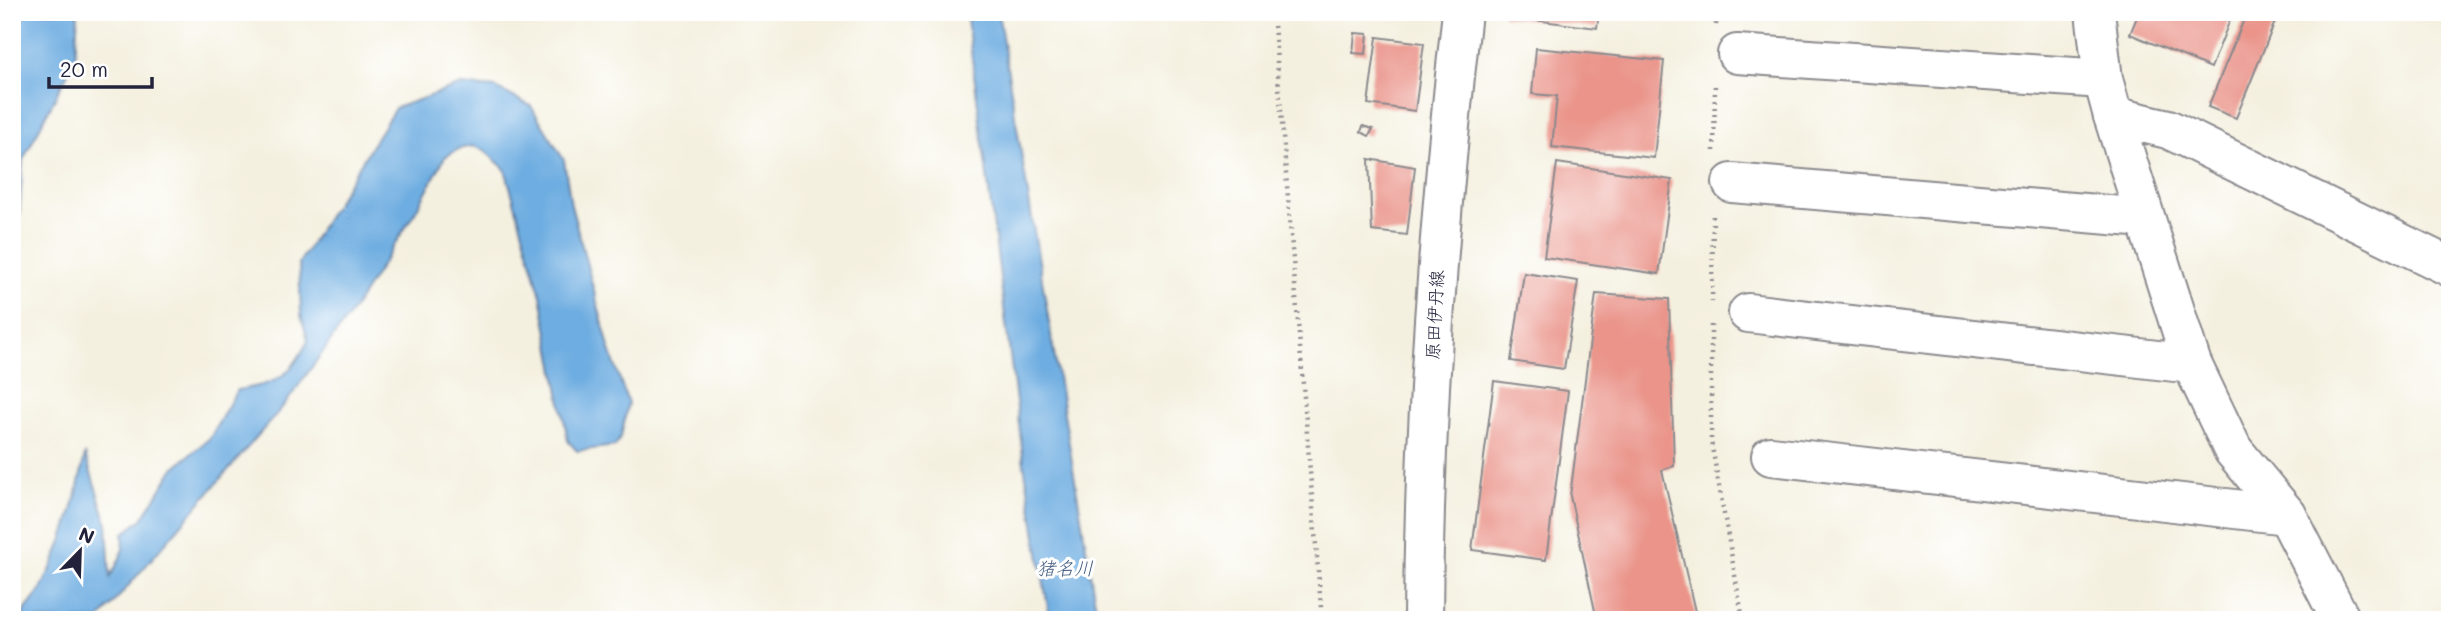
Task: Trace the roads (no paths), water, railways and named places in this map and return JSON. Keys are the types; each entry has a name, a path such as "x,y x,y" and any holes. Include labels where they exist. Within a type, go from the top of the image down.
{"street":[{"name":"原田伊丹線","path":"1423,620 1423,523 1442,183 1462,12"},
{"path":"2095,12 2103,79 2113,116 2192,364 2234,450 2287,515 2342,620"},
{"path":"1737,54 2103,79"},
{"path":"2113,116 2168,129 2450,267"},
{"path":"1732,183 2145,218"},
{"path":"1748,313 2192,364"},
{"path":"1771,456 2287,515"}],"water":[{"path":"12,12 78,12 75,59 23,160 19,220 12,265"},
{"name":"猪名川","path":"966,12 998,12 1098,620 1050,620 1024,464"},
{"path":"461,85 496,88 531,106 564,160 571,205 609,347 628,403 621,437 615,446 577,451 568,441 541,296 505,169 484,150 473,146 459,149 445,157 414,214 351,313 286,403 99,620 20,620 41,589 63,540 85,454 107,523 110,577 122,551 123,534 142,519 174,468 210,438 237,390 263,385 281,377 301,353 308,341 301,315 299,263 395,108"}]}
